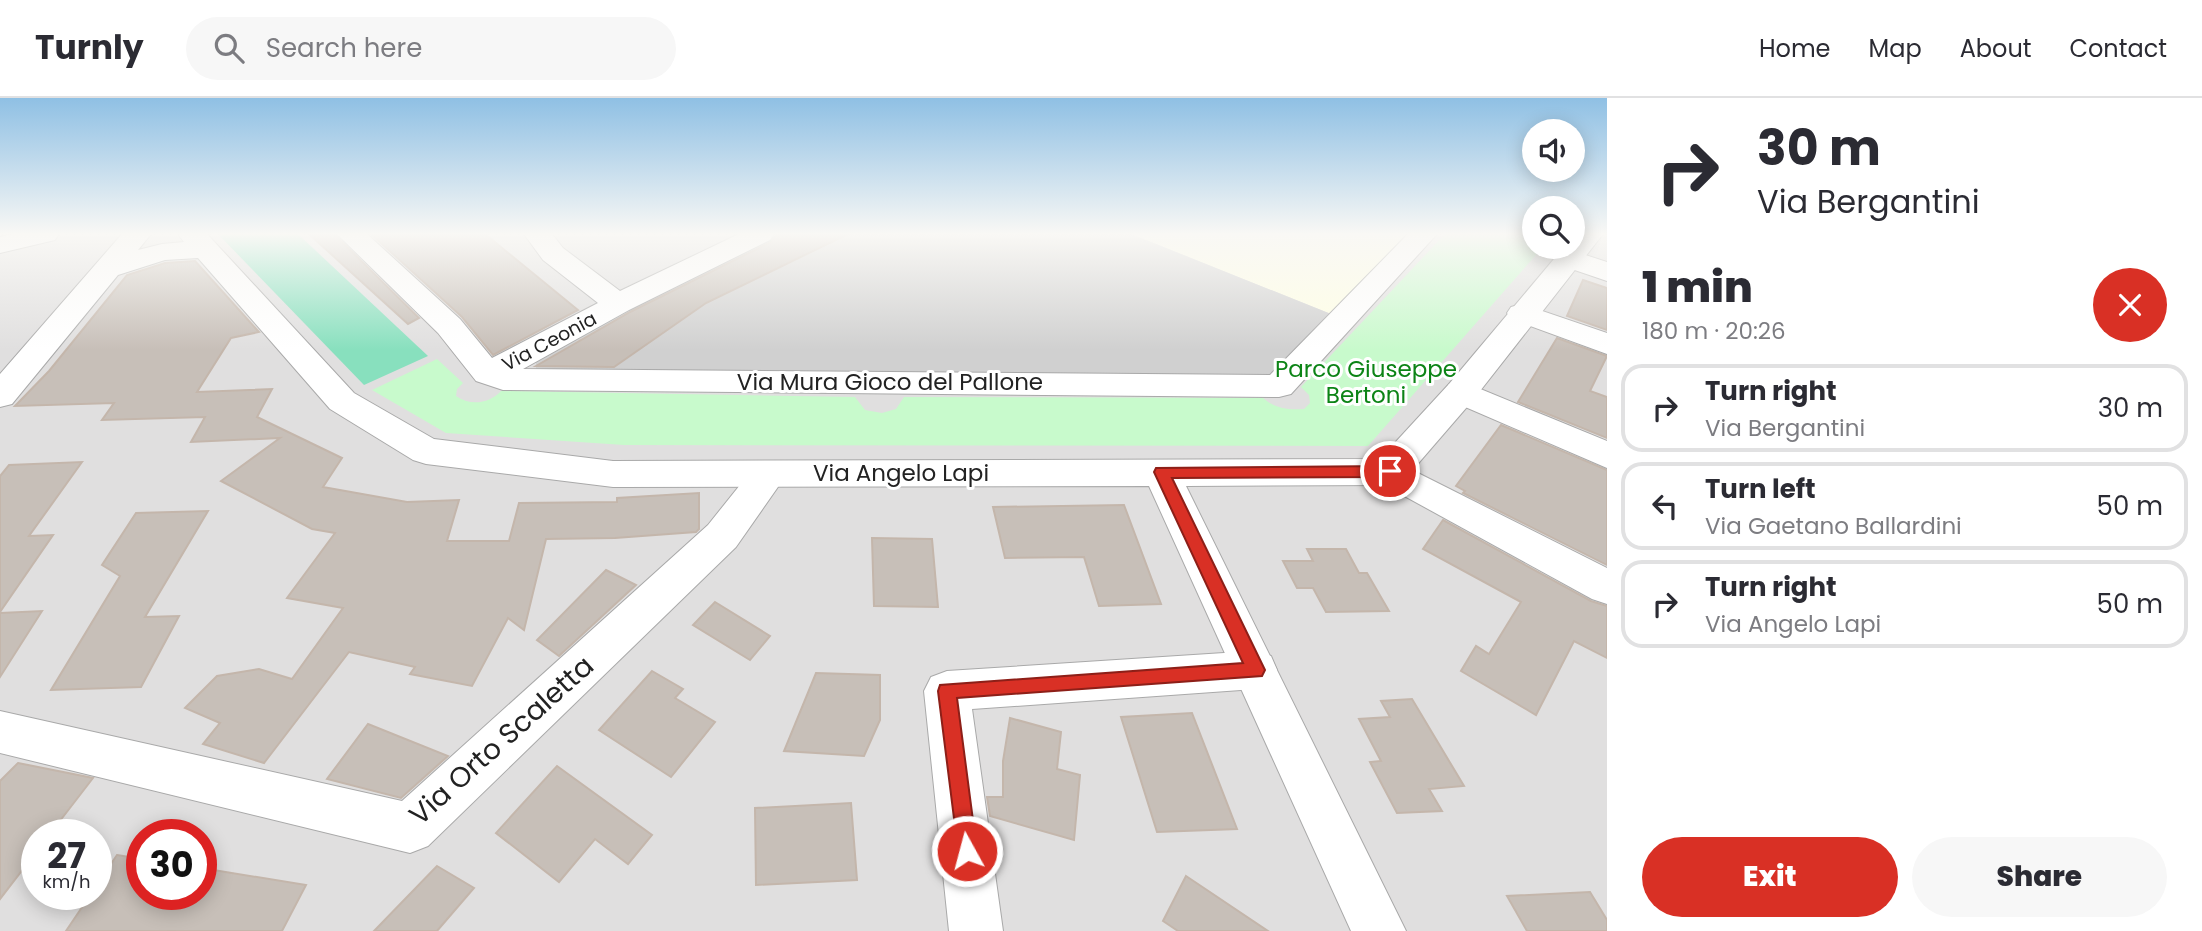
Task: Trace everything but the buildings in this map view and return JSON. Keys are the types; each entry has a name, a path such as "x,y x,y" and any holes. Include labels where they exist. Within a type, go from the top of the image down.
{"street":[{"path":"0,396 107,273"},
{"name":"Via Angelo Lapi","path":"228,273 342,401 426,451 613,474 1390,471"},
{"path":"392,273 449,326 488,374"},
{"path":"578,273 618,304"},
{"name":"Via Ceonia","path":"488,374 681,273"},
{"name":"Via Mura Gioco del Pallone","path":"488,374 503,379 1279,386 1386,273"},
{"path":"1555,273 1461,392 1390,471 1607,587"},
{"path":"1521,313 1607,344"},
{"path":"1461,392 1607,456"},
{"path":"1161,472 1379,931"},
{"name":"Via Orto Scaletta","path":"0,732 410,828 722,536 769,474"},
{"path":"976,931 947,691 1255,670"}],"shaded area":[{"path":"0,273 1607,273 1607,931 0,931"},
{"path":"696,273 1228,273 1331,314 1273,375 605,374 536,371 536,353"},
{"path":"1228,273 1370,273 1331,314"}],"green space":[{"path":"256,273 339,273 428,356 364,385"},
{"name":"Parco Giuseppe Bertoni","path":"1408,273 1520,273 1368,446 624,445 446,433 372,390 437,359 463,383 457,389 456,396 473,402 491,399 501,391 855,397 865,410 882,413 896,409 904,397 1263,398 1282,408 1304,409 1310,403 1309,395 1301,387"}],"route":[{"path":"967,851 947,691 1255,670 1161,472 1390,471"}]}
